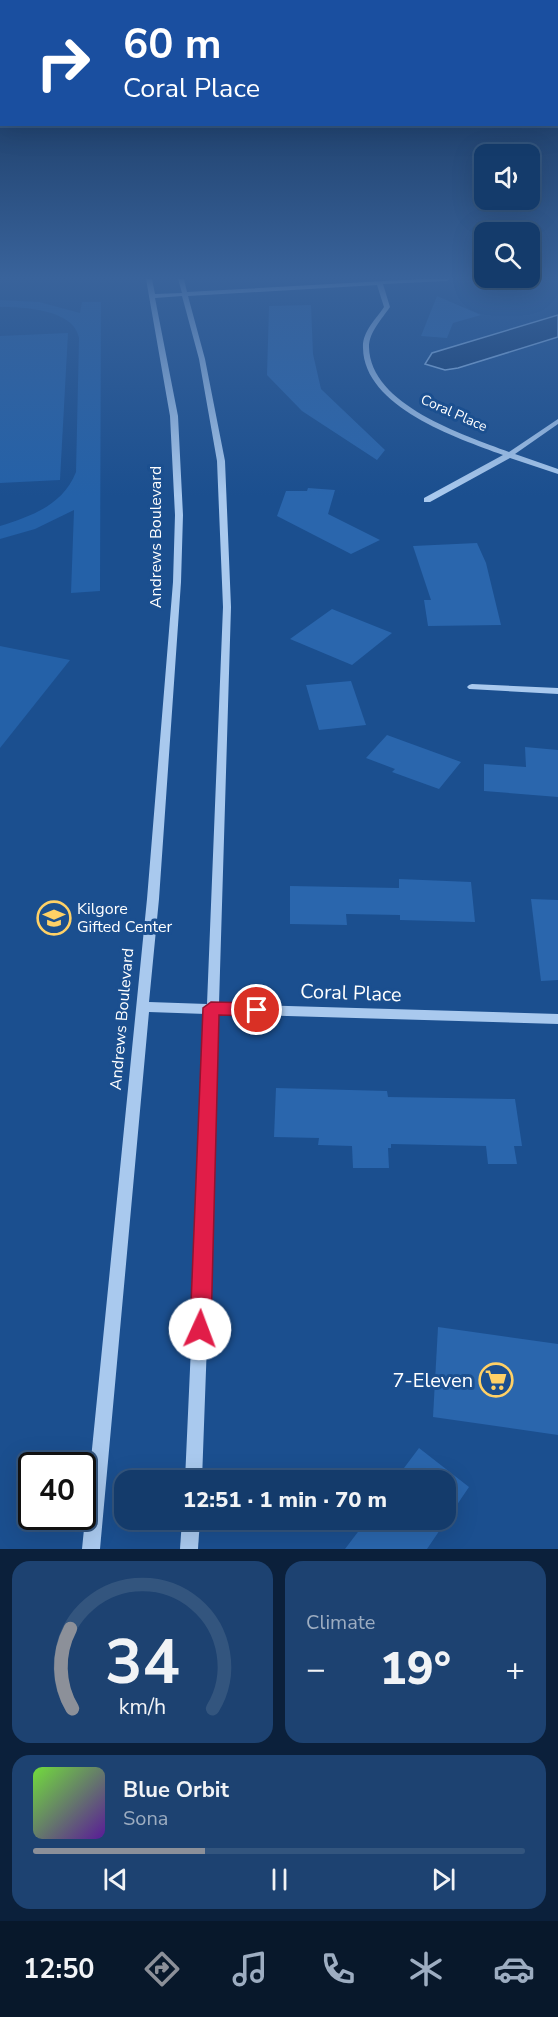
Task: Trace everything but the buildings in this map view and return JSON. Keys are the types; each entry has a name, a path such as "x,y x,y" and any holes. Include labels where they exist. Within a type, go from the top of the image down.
{"street":[{"name":"Andrews Boulevard","path":"91,1549 143,1007 172,670 179,515 174,416 162,351"},
{"path":"193,1470 225,687 224,513 216,428 199,351"},
{"name":"Coral Place","path":"366,351 368,366 379,383 398,403 427,421 558,472"},
{"path":"427,500 512,454 558,422"},
{"path":"472,687 558,692"},
{"name":"Coral Place","path":"143,1007 558,1019"},
{"path":"189,1549 190,1530"}],"shaded area":[{"path":"0,351 67,351 60,480 0,483"},
{"path":"79,351 101,351 100,591 71,593 74,510 35,529 0,539 0,526 35,513 55,501 76,472"},
{"path":"512,351 445,370 425,364 432,353"},
{"path":"0,646 70,660 0,748"}],"place":[{"name":"Kilgore Gifted Center","path":"54,918"},
{"name":"7-Eleven","path":"496,1380"}],"route":[{"path":"200,1329 211,1008 257,1010"}]}
